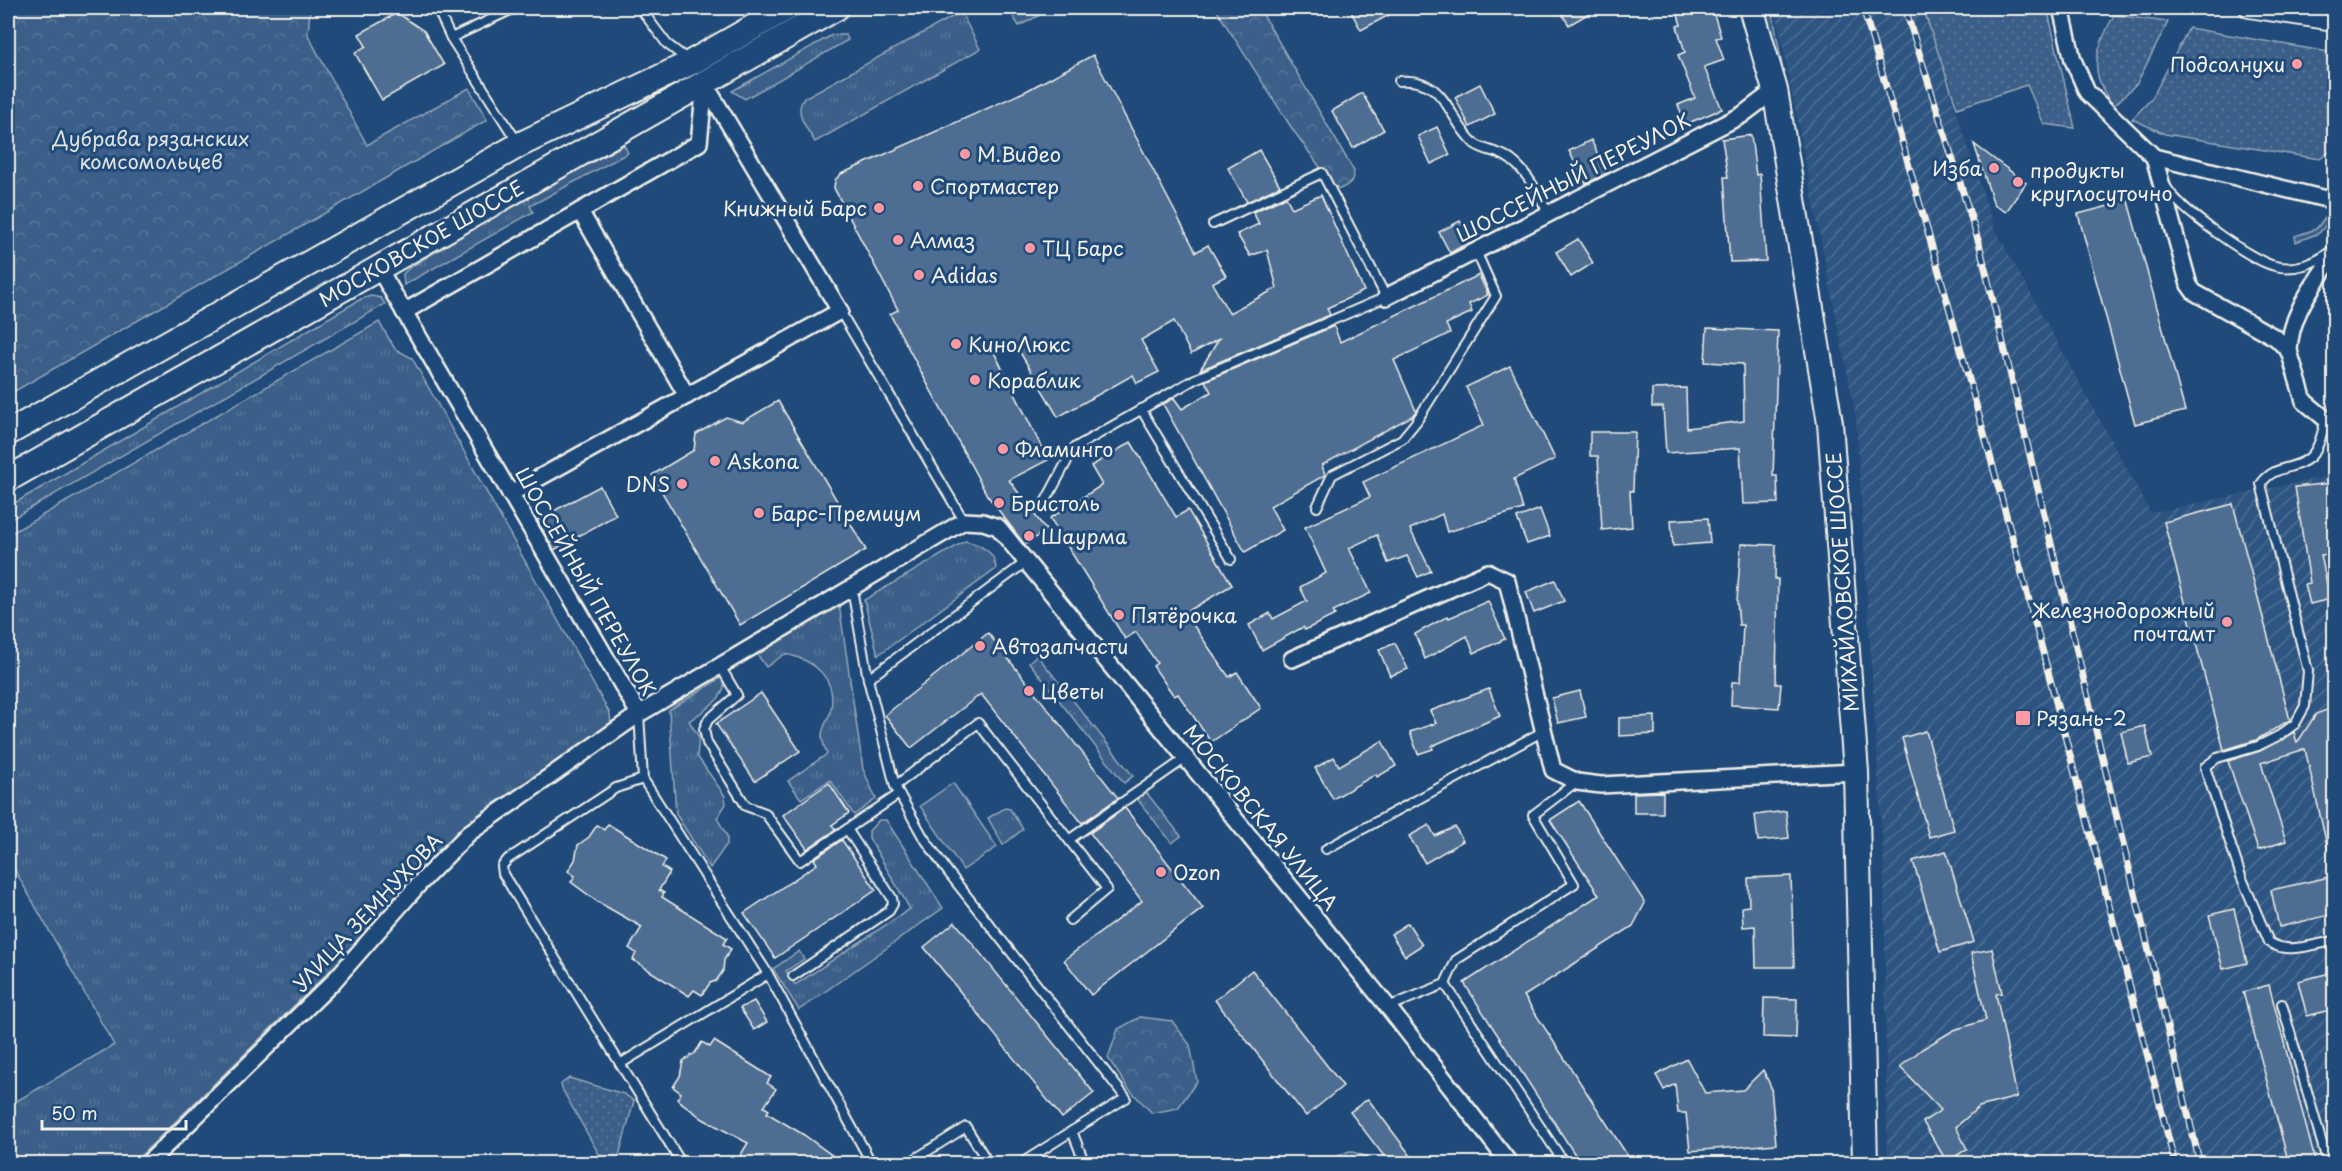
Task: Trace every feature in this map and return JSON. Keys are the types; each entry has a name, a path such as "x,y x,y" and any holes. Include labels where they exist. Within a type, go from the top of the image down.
{"main road":[{"name":"МОСКОВСКОЕ ШОССЕ","path":"8,433 519,145 692,62 787,8"},
{"name":"МОСКОВСКОЕ ШОССЕ","path":"8,479 836,8"},
{"name":"МИХАЙЛОВСКОЕ ШОССЕ","path":"1751,8 1775,90 1830,423 1856,772 1865,1164"}],"street":[{"path":"2249,8 2334,21"},
{"path":"2063,9 2073,60 2087,92 2154,157 2189,285 2194,292 2276,338 2289,351"},
{"path":"404,312 699,143 705,84"},
{"path":"510,494 840,311 705,84"},
{"name":"ШОССЕЙНЫЙ ПЕРЕУЛОК","path":"1386,297 1742,115 1775,90"},
{"path":"2154,157 2334,201"},
{"path":"580,211 687,396"},
{"path":"2330,422 2304,401 2289,351 2291,331 2298,311 2334,254"},
{"name":"ШОССЕЙНЫЙ ПЕРЕУЛОК","path":"378,267 639,714 964,521"},
{"name":"МОСКОВСКАЯ УЛИЦА","path":"964,521 983,522 998,527 1388,1007 1510,1164"},
{"path":"1292,659 1488,572 1507,581 1553,770 1577,782 1601,785 1856,772"},
{"name":"УЛИЦА ЗЕМНУХОВА","path":"147,1164 332,983 419,884 470,833 639,714"}],"lane":[{"path":"437,8 452,38 519,145"},
{"path":"452,38 515,8"},
{"path":"640,8 667,44 692,62"},
{"path":"1399,81 1415,80 1431,86 1441,96 1476,145 1502,154 1516,163 1549,214"},
{"path":"1042,508 1074,448 1195,378 1386,297 1322,173 1213,224"},
{"path":"2160,177 2169,192 2191,215 2259,260 2274,266 2306,265 2334,249"},
{"path":"1317,507 1332,475 1402,439 1416,422 1496,296 1476,250"},
{"path":"840,311 964,521"},
{"path":"1141,409 1232,559"},
{"path":"2330,422 2309,458 2268,474 2261,484 2308,671 2305,706 2295,724 2280,735 2258,746 2217,758 2205,767 2241,876 2269,942 2277,948 2291,948 2334,941"},
{"path":"868,679 1026,562"},
{"path":"852,589 868,679 899,794 922,835 948,872 1126,1098 1020,1164"},
{"path":"720,666 737,695 708,720 704,729 706,743 746,806 765,813 800,861 899,794"},
{"path":"639,714 643,779 768,975 872,1164"},
{"path":"895,786 978,723 1070,839 1107,890 1070,920"},
{"path":"1326,849 1542,732"},
{"path":"1070,839 1186,758"},
{"path":"643,779 616,788 508,859 502,866 503,874 682,1164"},
{"path":"1388,1007 1445,984 1456,960 1574,884 1533,815 1577,782"},
{"path":"793,976 889,911 893,904 892,898 847,829"},
{"path":"620,1064 768,975"},
{"path":"1445,984 1565,1164"},
{"path":"2282,1004 2328,1164"},
{"path":"907,1164 966,1127 988,1164"},
{"path":"1072,1131 1085,1164"}],"shaded area":[{"path":"1775,8 1923,8 1994,227 2151,513 2334,475 2334,1163 1887,1163 1884,869 1856,418"}],"green space":[{"name":"Дубрава рязанских комсомольцев","path":"8,8 310,8 308,35 367,145 469,88 487,120 8,395"},
{"path":"1008,8 1053,8 1019,26"},
{"path":"1215,8 1259,8 1354,171 1349,184 1340,189 1333,185 1293,130"},
{"path":"1763,8 1772,8 1788,100"},
{"path":"1923,8 2047,8 2075,128 2044,124 2027,85 1957,108"},
{"path":"961,12 980,49 815,142 801,115 800,109 804,98"},
{"path":"2114,15 2168,22 2137,83 2114,106 2100,83 2097,61 2102,39"},
{"path":"2189,28 2334,53 2333,149 2320,159 2165,134 2132,119 2152,98"},
{"path":"832,35 846,35 848,40 745,99 732,91"},
{"path":"624,145 628,153 530,206 533,212 404,285 403,274 409,268 525,198"},
{"path":"2325,218 2330,221 2319,233 2296,242 2295,236 2316,229"},
{"path":"371,296 381,298 385,304 8,521 8,507 361,299"},
{"path":"379,322 395,349 412,358 610,714 611,726 483,811 445,844 413,876 349,952 133,1163 8,1163 8,1106 114,1045 8,858 8,535"},
{"path":"965,541 976,544 990,553 996,569 878,655 864,600"},
{"path":"839,604 863,769 876,799 854,815 830,780 801,799 788,781 827,754 822,735 832,701 828,681 815,667 796,657 785,654 766,667 757,654"},
{"path":"1037,655 1133,776 1124,783 1029,662"},
{"path":"722,677 724,684 719,697 689,721 699,737 697,756 725,796 726,804 717,818 727,836 727,844 710,868 676,814 669,710"},
{"path":"953,783 997,847 963,870 920,806"},
{"path":"1146,792 1181,836 1172,843 1137,799"},
{"path":"1005,808 1010,809 1023,829 1003,845 988,818"},
{"path":"879,820 886,820 943,908 799,1010 773,969 799,951 804,959 786,971 795,985 910,909 869,838 869,831"},
{"path":"1140,1017 1172,1021 1190,1045 1197,1081 1178,1108 1152,1113 1128,1088 1108,1058 1118,1029"},
{"path":"569,1078 624,1094 634,1101 617,1163 604,1163 562,1089 561,1084"},
{"path":"1349,1151 1368,1157 1374,1163 1335,1163 1336,1157"}],"building":[{"path":"1349,8 1402,8 1361,30"},
{"path":"1558,8 1598,8 1569,25"},
{"path":"1676,8 1712,8 1721,37 1716,38 1724,60 1704,67 1722,109 1686,124 1678,105 1695,98 1678,55 1685,52 1677,26 1681,25"},
{"path":"397,13 424,31 444,65 382,100 355,53 366,46 359,34"},
{"name":"ТЦ Барс","path":"1093,55 1196,252 1208,245 1226,276 1212,283 1229,313 1277,288 1267,250 1250,256 1237,234 1259,224 1253,212 1286,197 1292,208 1321,195 1364,291 1327,308 1330,315 1200,370 1219,339 1191,354 1174,321 1141,340 1159,372 1137,383 1133,375 1058,417 1014,342 994,352 1048,460 1009,480 1046,530 1025,545 987,495 890,314 898,310 834,188 835,180 841,174 1026,91"},
{"path":"1480,84 1495,114 1470,127 1455,97"},
{"path":"1362,93 1384,130 1353,148 1332,111"},
{"path":"1437,127 1450,155 1431,164 1418,136"},
{"path":"1751,135 1756,175 1760,174 1766,261 1730,262 1724,177 1728,177 1722,139"},
{"path":"1591,140 1607,173 1586,184 1569,151"},
{"path":"1974,144 2026,183 2006,212 1994,205"},
{"path":"1259,150 1280,186 1247,202 1228,168"},
{"path":"2128,201 2185,411 2135,424 2078,214"},
{"path":"1460,221 1471,241 1450,253 1439,232"},
{"path":"1578,239 1593,263 1571,277 1556,252"},
{"path":"1479,275 1488,295 1469,304 1472,312 1446,324 1450,333 1394,360 1416,411 1412,416 1322,465 1325,475 1270,506 1283,530 1245,552 1163,404 1174,398 1182,409 1211,392 1205,381 1334,326 1340,342"},
{"path":"1707,328 1778,331 1773,476 1777,476 1778,503 1743,504 1740,448 1666,453 1663,407 1652,407 1652,389 1686,388 1687,428 1744,421 1743,364 1705,362"},
{"path":"1510,366 1555,459 1514,479 1523,509 1447,532 1442,514 1410,529 1431,571 1418,577 1407,556 1388,563 1377,535 1349,548 1371,593 1333,611 1335,615 1305,630 1303,627 1262,650 1249,625 1270,613 1273,619 1307,601 1300,587 1326,573 1305,527 1370,497 1363,482 1484,425 1466,387"},
{"name":"Барс-Премиум","path":"778,401 866,550 740,625 652,475 694,450 696,434 726,417 742,422"},
{"path":"1590,432 1635,432 1633,491 1630,491 1632,527 1602,530 1598,456 1590,456"},
{"path":"1131,442 1176,517 1188,510 1232,585 1185,613 1229,677 1237,672 1261,708 1211,742 1178,694 1174,696 1153,666 1157,663 1136,632 1125,639 1050,518 1102,485 1091,466"},
{"path":"2332,483 2334,554 2321,555 2330,599 2310,604 2305,584 2310,583 2295,487"},
{"path":"600,486 616,515 554,550 537,520"},
{"name":"Железнодорожный почтамт","path":"2233,504 2290,720 2256,740 2224,750 2164,522"},
{"path":"1540,509 1550,536 1527,544 1517,518"},
{"path":"1708,518 1710,543 1673,546 1671,520"},
{"path":"1741,544 1776,545 1775,579 1778,579 1776,684 1781,684 1779,708 1731,705 1732,682 1740,682 1743,625 1739,625 1737,601"},
{"path":"1555,580 1564,601 1534,613 1526,592"},
{"path":"1488,601 1505,639 1474,653 1467,636 1425,659 1415,634 1448,616 1449,618"},
{"path":"988,633 1118,798 1082,823 981,694 911,748 885,715"},
{"path":"1395,643 1408,669 1390,676 1379,650"},
{"path":"1489,689 1500,716 1418,754 1410,732 1436,723 1430,711"},
{"path":"1580,691 1586,717 1558,723 1552,698"},
{"path":"761,693 800,751 755,781 716,724"},
{"path":"2334,707 2334,849 2328,850 2305,749 2261,763 2286,841 2258,850 2228,761 2260,751 2294,732 2297,743 2316,714"},
{"path":"1655,716 1655,734 1619,736 1619,718"},
{"path":"2145,726 2152,757 2128,763 2121,732"},
{"path":"1926,731 1954,830 1929,837 1902,738"},
{"path":"1382,741 1396,766 1377,777 1376,774 1333,799 1315,768 1334,757 1339,766"},
{"path":"829,783 849,813 832,825 836,830 807,849 783,815"},
{"path":"1663,792 1663,813 1634,813 1634,793"},
{"path":"1579,801 1645,903 1633,926 1524,996 1633,1164 1581,1164 1464,983 1599,895 1550,820"},
{"path":"1125,808 1203,908 1091,995 1064,960 1142,901 1090,833"},
{"path":"1786,811 1789,838 1758,841 1755,815"},
{"path":"608,824 666,860 662,867 670,872 659,890 664,893 662,897 727,938 723,944 731,949 724,960 723,971 716,981 710,983 702,995 694,990 689,996 633,960 636,953 629,948 642,927 598,902 571,882 575,876 568,871 575,860 578,845 589,837 597,825 604,830"},
{"path":"1429,825 1435,836 1455,827 1463,841 1425,863 1409,836"},
{"path":"842,840 876,890 775,958 744,913 817,864 814,859"},
{"path":"1946,851 1974,942 1940,952 1913,861"},
{"path":"1791,876 1794,967 1756,967 1755,926 1743,927 1742,907 1749,906 1748,878"},
{"path":"2334,876 2334,914 2279,927 2271,890"},
{"path":"2234,909 2247,963 2223,969 2209,915"},
{"path":"955,922 1094,1093 1062,1118 924,947"},
{"path":"1408,923 1422,945 1405,956 1391,934"},
{"path":"1992,949 2002,993 1996,994 2017,1097 1979,1107 1956,1127 1967,1149 1947,1162 1923,1122 1941,1110 1900,1067 1922,1049 1954,1030 1986,1020 1971,953"},
{"path":"1252,970 1343,1086 1306,1116 1215,1000"},
{"path":"2334,972 2334,1009 2307,1016 2298,981"},
{"path":"2269,985 2316,1164 2289,1164 2243,992"},
{"path":"1764,998 1797,999 1796,1038 1763,1037"},
{"path":"754,1001 767,1022 754,1030 740,1008"},
{"path":"714,1041 771,1077 767,1083 776,1089 764,1107 769,1110 767,1113 804,1135 844,1164 735,1164 748,1143 703,1119 677,1099 681,1093 673,1087 680,1076 683,1061 695,1053 702,1042 710,1047"},
{"path":"1687,1059 1705,1093 1743,1090 1763,1070 1771,1087 1776,1144 1690,1151 1686,1113 1678,1113 1675,1084 1664,1090 1656,1075"},
{"path":"1368,1099 1417,1164 1390,1164 1350,1112"}],"railway":[{"path":"1863,8 1946,295 2025,584 2175,1164"},
{"path":"1905,8 1979,243 2200,1164"}],"place":[{"name":"Подсолнухи","path":"2297,64"},
{"name":"М.Видео","path":"965,154"},
{"name":"Изба","path":"1994,168"},
{"name":"продукты круглосуточно","path":"2018,182"},
{"name":"Спортмастер","path":"918,186"},
{"name":"Книжный Барс","path":"879,208"},
{"name":"Алмаз","path":"898,240"},
{"name":"ТЦ Барс","path":"1030,248"},
{"name":"Adidas","path":"919,275"},
{"name":"КиноЛюкс","path":"956,344"},
{"name":"Кораблик","path":"975,380"},
{"name":"Фламинго","path":"1003,449"},
{"name":"Askona","path":"715,461"},
{"name":"DNS","path":"682,484"},
{"name":"Бристоль","path":"999,503"},
{"name":"Барс-Премиум","path":"759,513"},
{"name":"Шаурма","path":"1029,536"},
{"name":"Пятёрочка","path":"1119,615"},
{"name":"Железнодорожный почтамт","path":"2227,622"},
{"name":"Автозапчасти","path":"980,646"},
{"name":"Цветы","path":"1029,691"},
{"name":"Рязань-2","path":"2023,718"},
{"name":"Ozon","path":"1161,872"}]}
